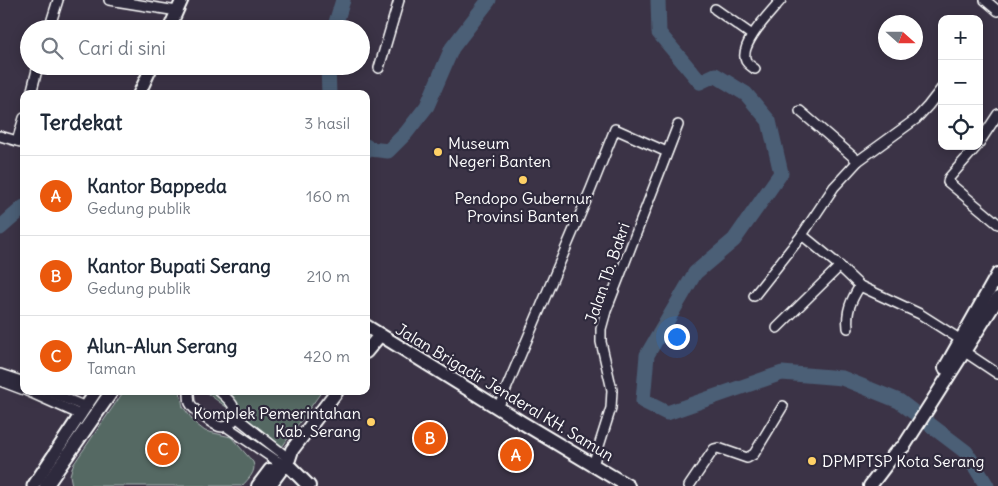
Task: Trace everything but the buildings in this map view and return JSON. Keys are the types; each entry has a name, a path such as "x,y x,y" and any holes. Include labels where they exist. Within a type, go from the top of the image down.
{"main road":[{"path":"963,346 998,274"},
{"path":"870,486 894,453 904,446 906,437 963,346 998,298"},
{"name":"Jalan Brigadir Jenderal KH. Samun","path":"370,328 628,486"},
{"path":"370,347 380,334"},
{"path":"46,486 109,395"},
{"path":"269,486 334,395"},
{"path":"258,486 286,460"},
{"path":"286,460 309,486"}],"street":[{"path":"52,20 58,0"},
{"path":"109,0 177,11"},
{"path":"173,20 182,0"},
{"path":"378,68 399,0"},
{"path":"755,69 746,62 744,55 752,35 781,0"},
{"path":"985,0 998,11"},
{"path":"715,9 752,35"},
{"path":"32,90 36,75"},
{"path":"141,90 148,75"},
{"path":"754,296 802,235 834,187 858,161 916,119 938,93"},
{"path":"800,111 858,161"},
{"path":"983,137 998,114"},
{"name":"Jalan Tb. Bakri","path":"593,465 612,408 612,390 601,342 601,329 606,311 678,125"},
{"path":"498,408 615,130 668,152"},
{"path":"0,136 20,142"},
{"path":"974,150 949,178 948,182 998,224"},
{"path":"802,235 840,266 860,286 920,314 998,374"},
{"path":"777,328 840,266"},
{"path":"848,328 847,311 851,299 860,286"},
{"path":"0,374 20,381"},
{"path":"0,381 20,389"},
{"path":"37,395 83,411"},
{"path":"53,395 83,411"},
{"path":"33,486 93,395"},
{"path":"189,395 189,401 193,408 215,426 220,428 227,427 231,425 236,417"},
{"path":"224,395 233,403 236,417 286,460"},
{"path":"689,486 714,449 718,448 746,458 754,454 783,406"},
{"path":"227,427 286,460"}],"green space":[{"path":"121,395 181,395 183,407 196,424 205,431 231,437 253,462 254,469 242,486 72,486 70,475 73,465"},
{"path":"210,395 319,395 282,447"}],"waterway":[{"path":"337,20 343,0"},
{"path":"370,149 388,151 406,133 427,106 452,48 489,0"},
{"path":"658,0 659,33 700,82 715,75 746,94 769,121 781,173 734,240 695,273 647,355 643,401 667,413 782,373 842,378 899,401 966,452 987,486"},
{"path":"328,75 329,90"},
{"path":"0,228 20,210"}],"place":[{"name":"Museum Negeri Banten","path":"438,152"},
{"name":"Pendopo Gubernur Provinsi Banten","path":"523,180"},
{"name":"Komplek Pemerintahan Kab. Serang","path":"371,422"},
{"name":"Kantor Bupati Serang","path":"430,438"},
{"name":"Alun-Alun Serang","path":"163,449"},
{"name":"Kantor Bappeda","path":"516,455"},
{"name":"DPMPTSP Kota Serang","path":"812,461"}]}
